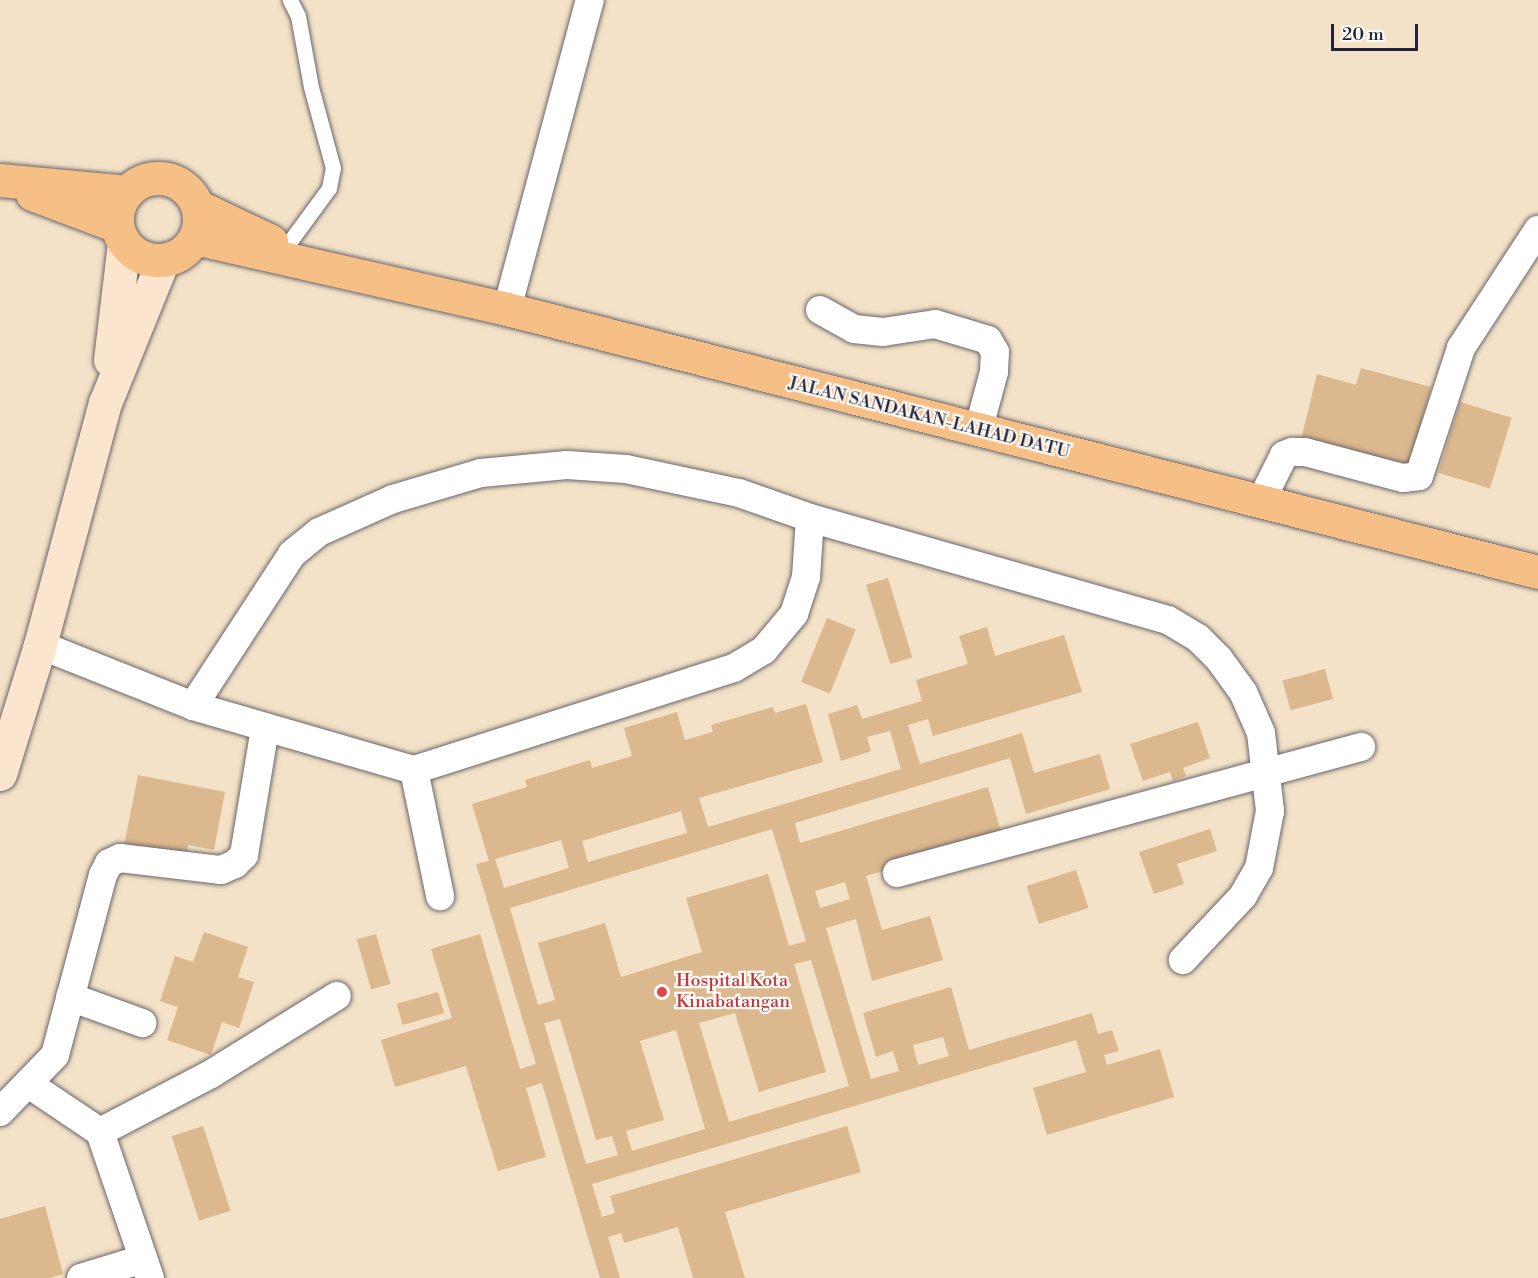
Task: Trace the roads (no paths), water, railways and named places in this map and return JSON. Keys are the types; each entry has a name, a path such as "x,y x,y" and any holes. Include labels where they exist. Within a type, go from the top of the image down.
{"highway":[{"path":"147,179 172,180 191,194 197,206 195,238 176,256 163,260 134,253 121,234 116,214 127,192 147,179"},
{"path":"0,181 127,192"},
{"path":"0,181 121,234"},
{"path":"197,206 320,264"},
{"path":"195,238 320,264"},
{"name":"JALAN SANDAKAN-LAHAD DATU","path":"320,264 507,309 1538,572"}],"street":[{"path":"507,309 590,0"},
{"path":"1261,501 1284,455 1292,452 1305,452 1403,478 1419,476 1461,348 1538,230"},
{"path":"105,403 121,234"},
{"path":"0,774 40,645 105,403 163,260"},
{"path":"820,310 854,329 883,332 935,324 987,340 995,352 994,372 978,431"},
{"path":"193,706 292,554 319,532 393,499 481,473 567,465 626,469 739,493 810,518 1168,620 1198,638 1243,692 1261,733 1270,811 1259,868 1243,896 1183,960"},
{"path":"40,645 193,706 414,770 734,668 764,650 794,614 806,577 810,518"},
{"path":"0,1112 30,1085 55,1055 103,875 109,863 120,858 221,870 236,864 244,855 265,728"},
{"path":"897,873 1361,747"},
{"path":"414,770 440,896"},
{"path":"100,1132 211,1074 337,996"},
{"path":"70,997 142,1023"},
{"path":"30,1085 100,1132 146,1269 81,1278"}],"lane":[{"path":"285,248 328,188 333,168 290,0"}],"place":[{"name":"Hospital Kota Kinabatangan","path":"662,992"}]}
